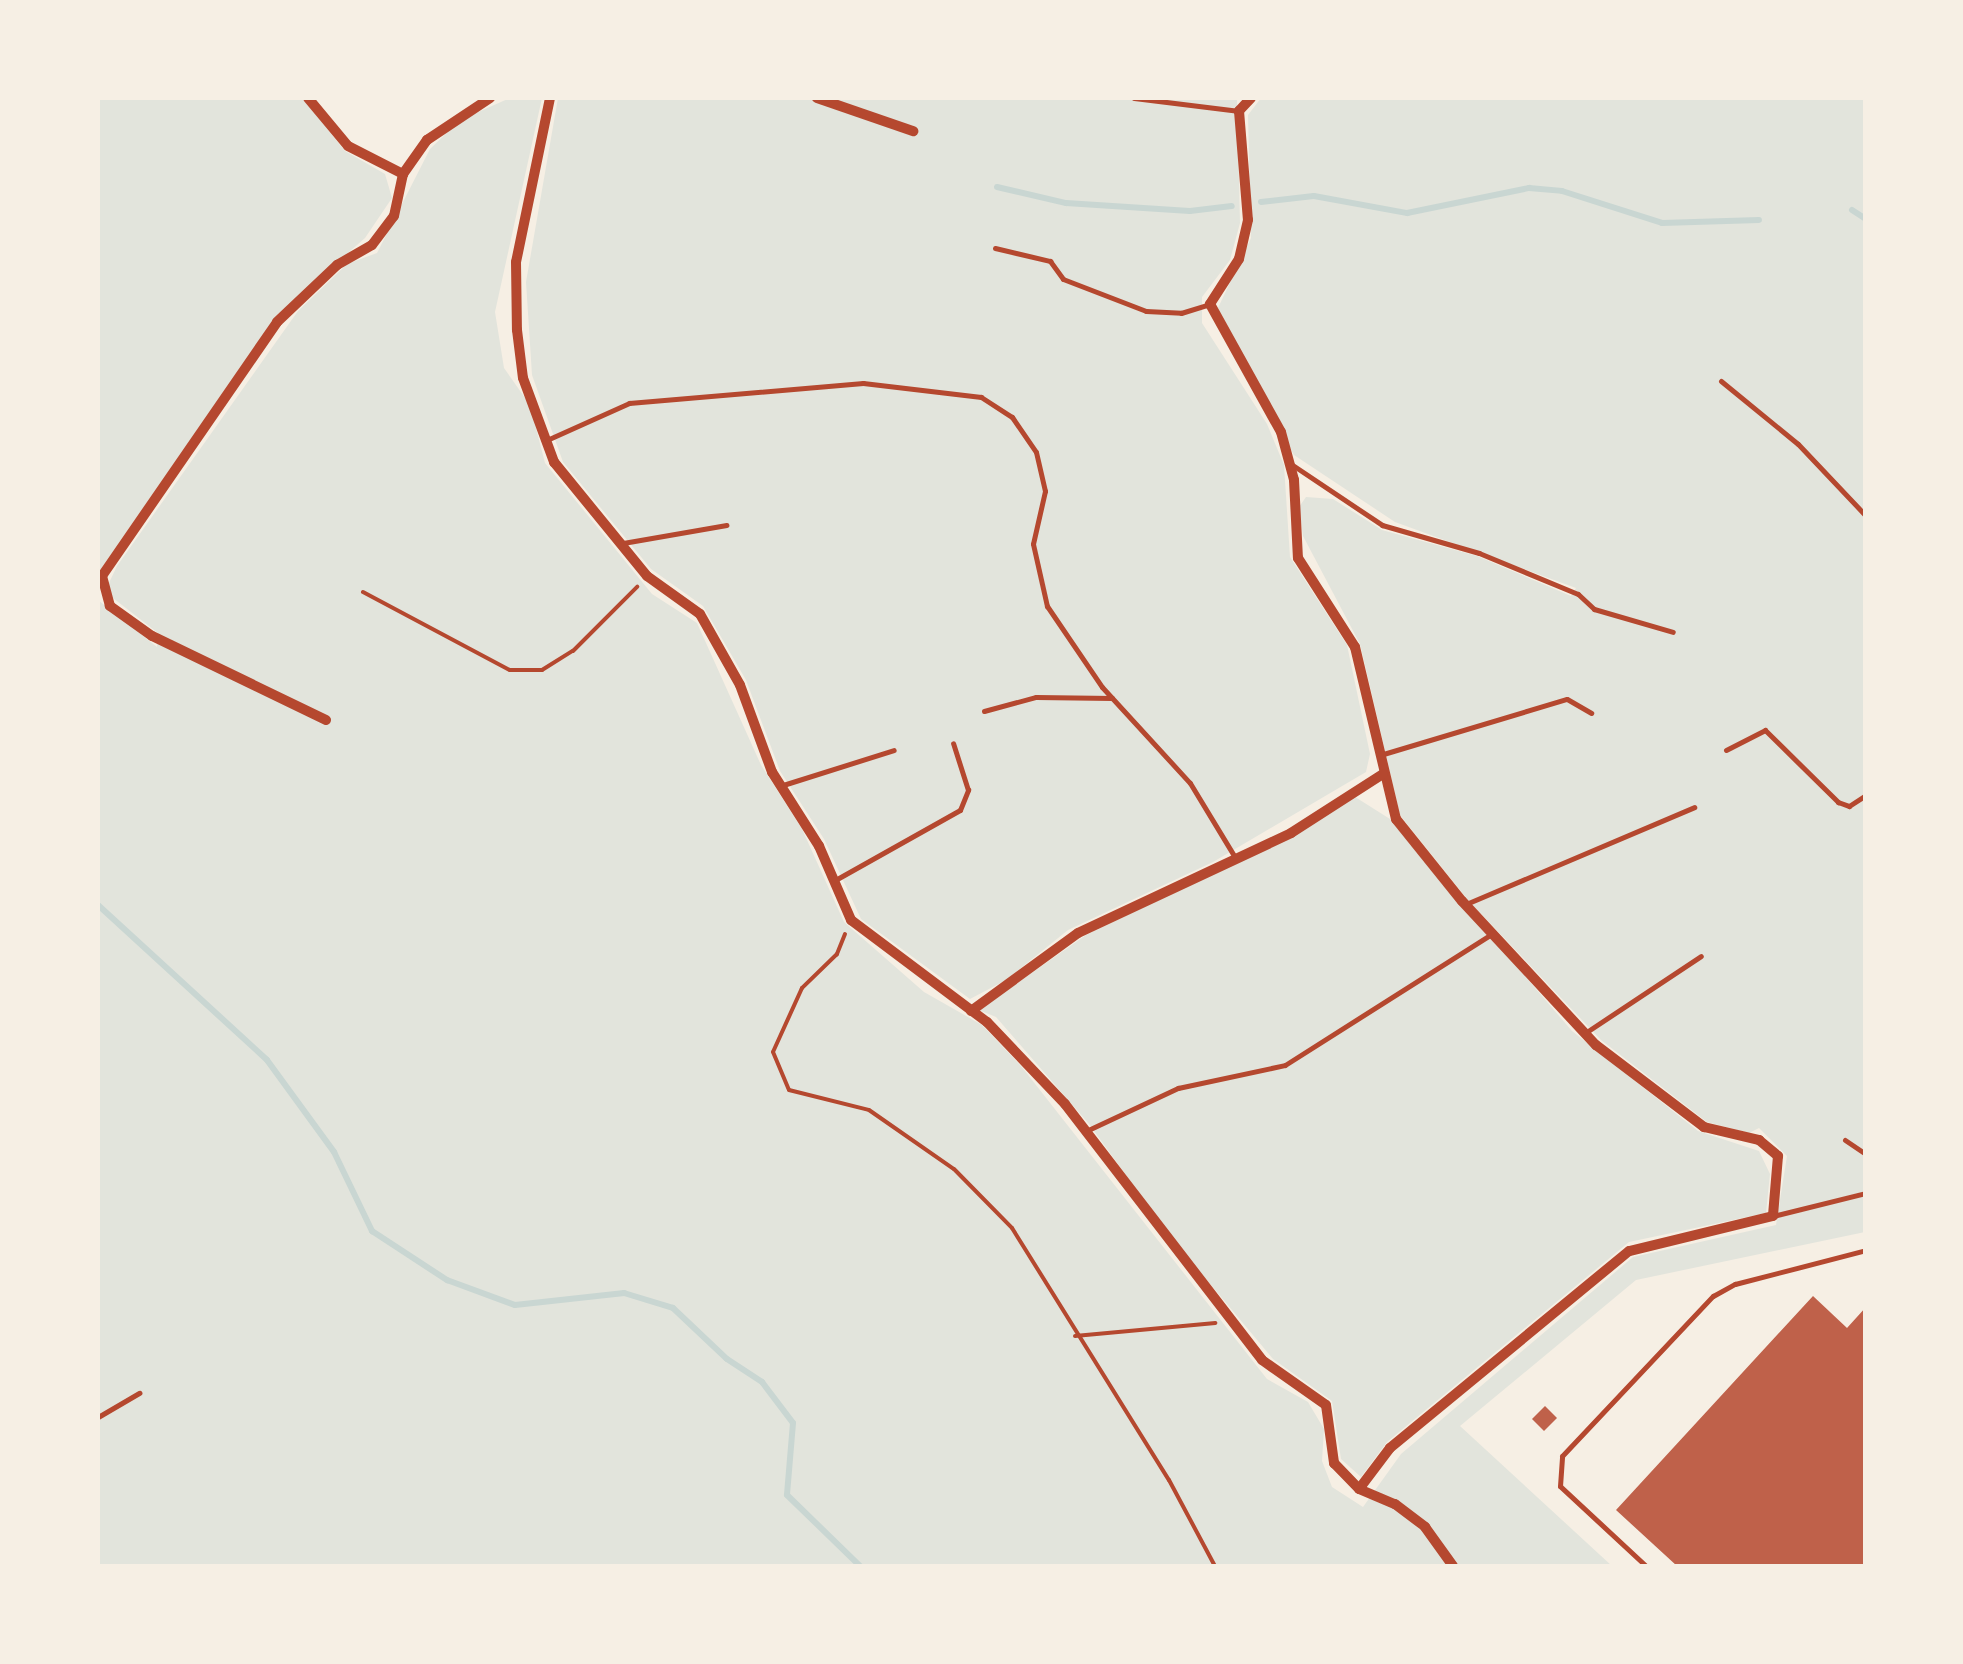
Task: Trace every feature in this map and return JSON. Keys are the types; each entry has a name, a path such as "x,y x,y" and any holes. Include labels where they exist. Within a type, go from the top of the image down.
{"street":[{"path":"308,98 348,146 403,174"},
{"path":"326,720 152,636 110,606 102,576 276,322 337,265 372,245 394,216 403,174 440,128 490,98"},
{"path":"550,98 516,262 523,378 549,438 554,462 647,576 700,614 740,684 780,786 834,880 851,920 971,1011 1065,1104 1262,1360 1326,1405 1334,1463 1360,1489 1425,1527 1452,1566"},
{"path":"817,98 913,131"},
{"path":"1251,98 1238,111 1248,220 1238,258 1210,304 1281,432 1290,463 1298,558 1356,646 1377,756 1396,818 1466,904 1586,1033 1704,1127 1759,1140 1778,1156 1773,1216 1629,1251 1390,1448 1360,1489"},
{"path":"971,1011 1078,933 1236,859 1383,774"}],"lane":[{"path":"1134,98 1238,111"},
{"path":"995,248 1050,261 1063,279 1146,311 1181,312 1210,304"},
{"path":"1722,381 1798,444 1866,516"},
{"path":"549,438 629,403 863,383 981,397 1012,417 1036,452 1044,491 1034,544 1047,606 1112,698 1190,782 1236,859"},
{"path":"1290,463 1382,525 1479,553 1578,594 1594,609 1673,632"},
{"path":"620,544 726,525"},
{"path":"984,711 1036,697 1112,698"},
{"path":"1377,756 1566,699 1591,713"},
{"path":"1726,750 1765,730 1838,802 1849,806 1866,795"},
{"path":"834,880 960,810 968,790 952,743"},
{"path":"780,786 894,750"},
{"path":"1466,904 1694,807"},
{"path":"1084,1132 1178,1088 1285,1064 1492,933"},
{"path":"1586,1033 1700,956"},
{"path":"1845,1140 1866,1154"},
{"path":"1773,1216 1866,1193"},
{"path":"1646,1566 1560,1486 1562,1456 1713,1296 1735,1284 1866,1250"},
{"path":"98,1417 138,1393"}],"path":[{"path":"363,592 510,670 542,670 573,651 647,576"},
{"path":"851,920 836,954 802,988 773,1052 789,1090 870,1110 954,1169 1012,1228 1075,1336 1169,1480 1215,1566"},
{"path":"1075,1336 1232,1322"}],"shaded area":[{"path":"98,98 302,98 345,151 385,174 392,198 365,238 276,316 98,573"},
{"path":"510,98 542,98 495,312 504,368 530,405 545,463 652,594 697,623 761,765 802,829 844,922 924,992 982,1025 1021,1066 1267,1379 1308,1402 1324,1429 1322,1461 1332,1487 1363,1507 1401,1454 1633,1257 1776,1225 1787,1156 1759,1128 1749,1133 1707,1122 1601,1040 1468,900 1400,815 1360,644 1303,536 1299,507 1306,497 1333,499 1382,530 1477,556 1571,596 1576,588 1395,522 1294,455 1225,333 1218,308 1251,238 1248,115 1261,98 1865,98 1865,1232 1636,1280 1460,1426 1612,1566 98,1566 98,600 157,647 158,633 113,598 108,585 117,566 298,311 347,264 377,253 430,149 460,120"},
{"path":"558,98 1237,98 1240,223 1230,260 1202,297 1202,323 1267,424 1284,465 1290,557 1347,645 1370,754 1366,772 1213,862 1068,930 1006,980 970,999 861,919 824,839 780,771 746,680 703,606 651,569 563,462 532,375 526,282"},
{"path":"1352,795 1390,819 1572,1031 1698,1131 1759,1151 1770,1174 1766,1213 1629,1242 1387,1442 1361,1477 1341,1459 1332,1401 1273,1359 1170,1236 1089,1124 996,1017 979,1010 1086,935 1291,837"}],"building":[{"path":"1813,1296 1847,1328 1866,1307 1866,1566 1677,1566 1616,1510"},
{"path":"1545,1406 1557,1418 1544,1431 1532,1419"}],"waterway":[{"path":"997,187 1066,203 1190,211 1232,206"},
{"path":"1261,202 1314,196 1407,213 1529,188 1562,191 1662,223 1759,220"},
{"path":"1852,210 1866,219"},
{"path":"98,905 267,1060 334,1152 372,1231 447,1280 515,1305 624,1293 673,1308 727,1359 762,1382 793,1423 787,1495 860,1566"}]}
